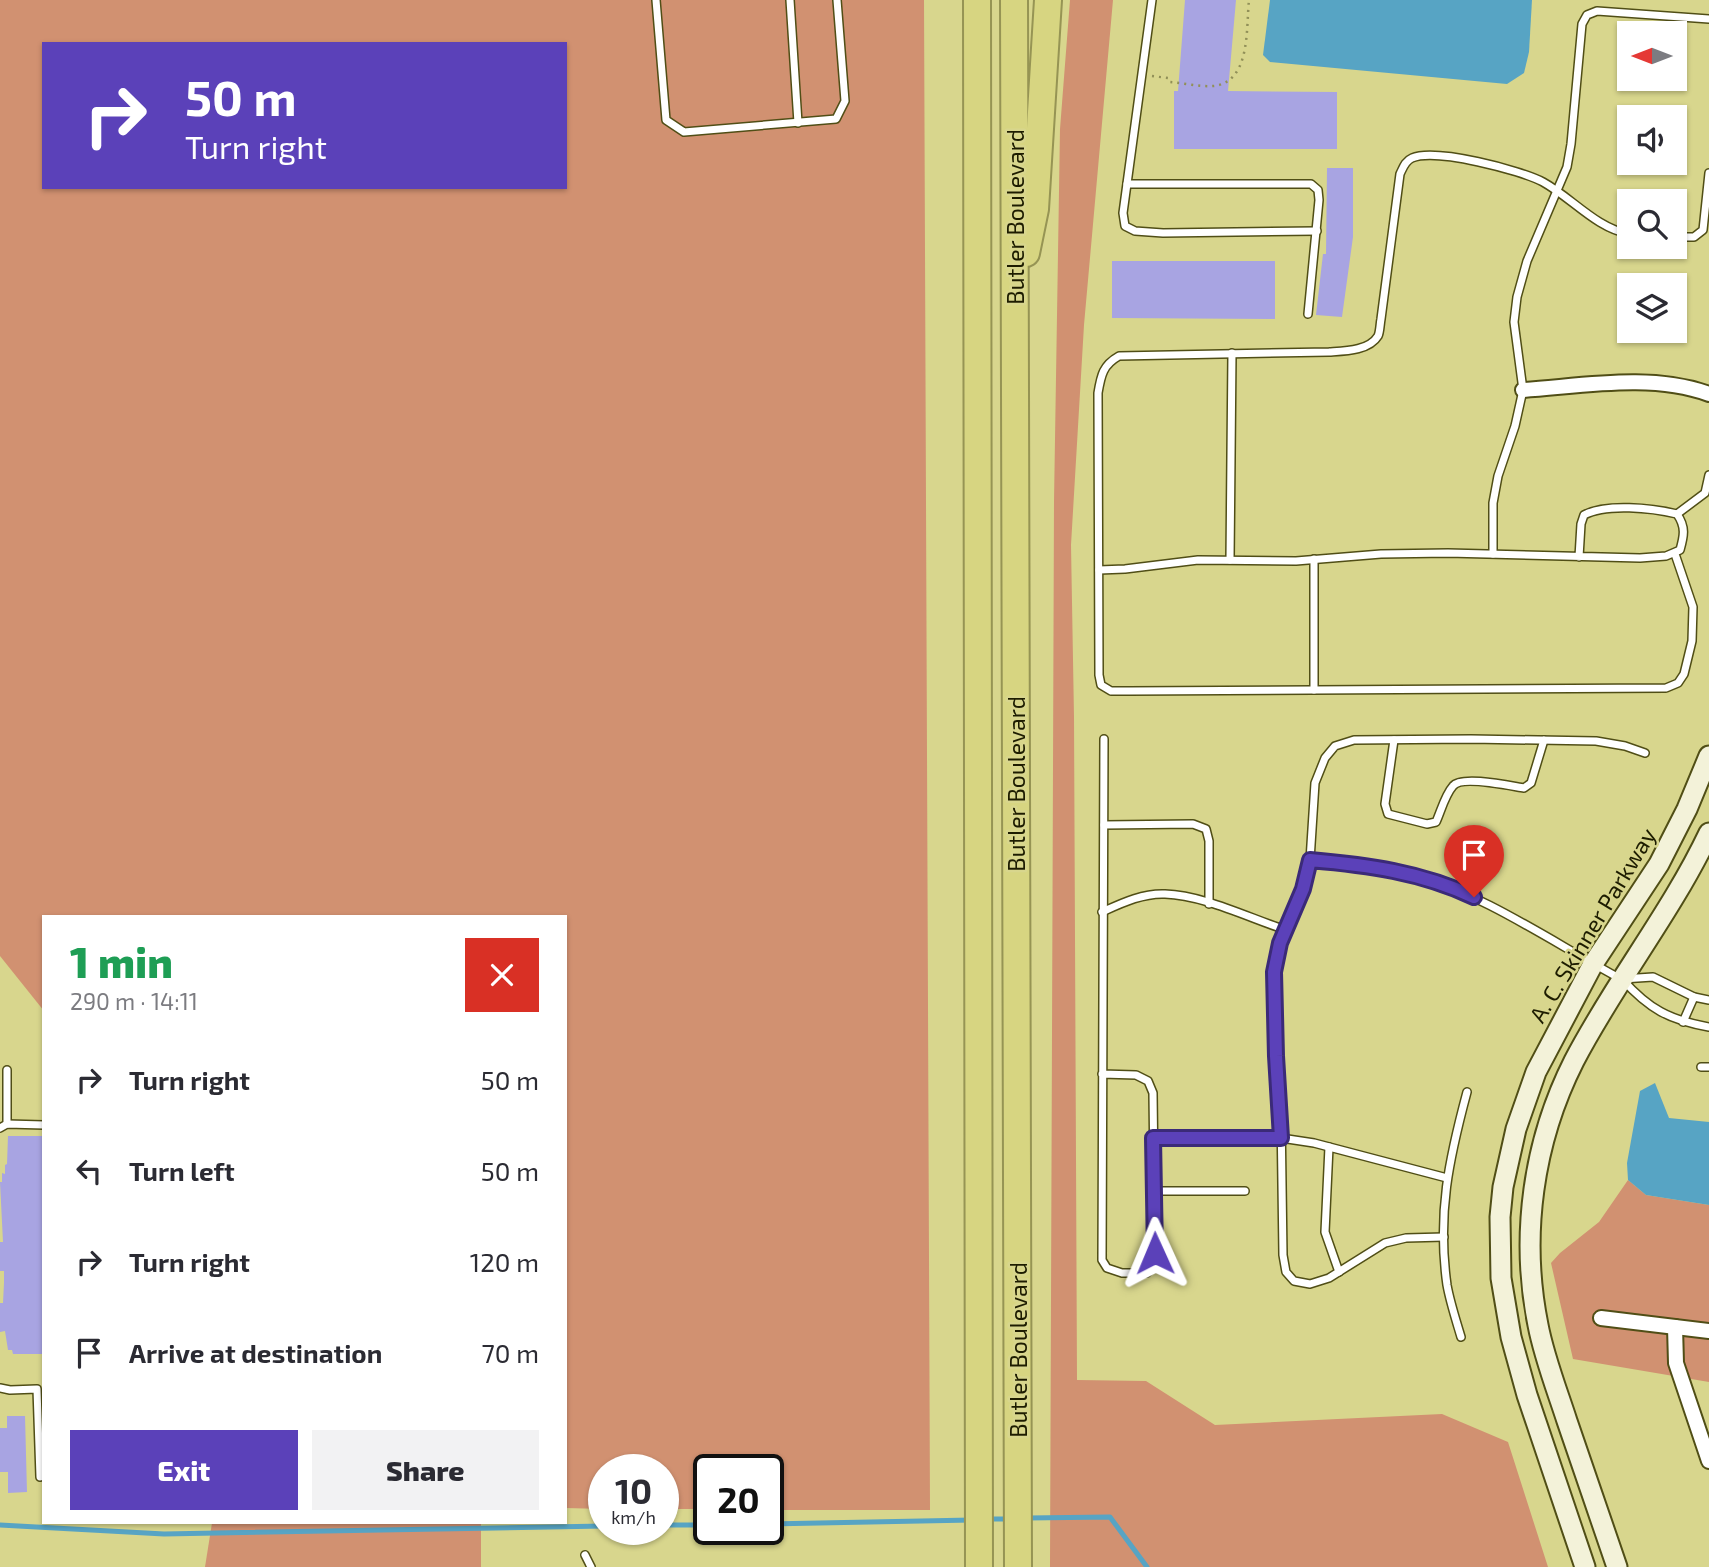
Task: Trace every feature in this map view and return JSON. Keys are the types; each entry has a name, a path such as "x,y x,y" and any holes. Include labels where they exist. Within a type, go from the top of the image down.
{"highway":[{"path":"970,0 977,87"},
{"name":"Butler Boulevard","path":"977,0 979,1565"},
{"name":"Butler Boulevard","path":"1014,0 1018,1565"},
{"path":"1015,302 1035,209 1048,0"}],"main road":[{"name":"A. C. Skinner Parkway","path":"1585,1567 1517,1364 1504,1308 1500,1246 1507,1159 1525,1100 1550,1044 1593,964 1659,863 1687,809 1709,756"},
{"path":"1617,1567 1542,1343 1533,1294 1530,1236 1536,1176 1550,1118 1574,1062 1622,979 1677,893 1709,833"}],"street":[{"path":"1523,390 1665,383 1709,394"},
{"path":"1601,1318 1709,1331"},
{"path":"1675,1327 1676,1363 1709,1461"}],"lane":[{"path":"656,0 666,120 684,132 836,119 845,101 837,0"},
{"path":"790,0 798,122"},
{"path":"1152,0 1123,213 1125,226 1135,231 1163,233 1317,231"},
{"path":"1493,554 1493,503 1523,390 1514,322 1517,297 1527,261 1567,167 1582,24 1587,15 1597,11 1709,19"},
{"path":"1617,231 1542,181 1512,169 1483,162 1434,156 1413,157 1405,163 1400,174 1378,336 1369,344 1352,350 1119,356 1109,362 1101,373 1098,393 1101,685 1111,691 1666,688 1678,683 1684,674 1692,641 1693,607 1675,554"},
{"path":"1687,237 1706,232 1709,173"},
{"path":"1127,184 1311,184 1318,190 1319,200 1308,314"},
{"path":"1230,560 1232,353"},
{"path":"1677,514 1705,493 1709,475"},
{"path":"1099,570 1198,560 1314,559 1381,554 1640,558 1675,554 1680,550 1684,537 1684,524 1677,514 1656,509 1594,509 1584,515 1581,524 1579,557"},
{"path":"1314,559 1314,690"},
{"path":"1102,1074 1136,1075 1149,1081 1153,1093 1154,1265 1147,1273 1122,1273 1107,1268 1102,1260 1102,1074 1102,912 1104,739"},
{"path":"1444,1237 1406,1238 1385,1243 1329,1278 1310,1284 1294,1282 1286,1272 1283,1255 1274,972 1280,943 1303,889 1310,860 1315,783 1325,758 1335,747 1354,740 1595,741 1645,753"},
{"path":"1394,740 1385,804 1388,814 1427,824 1436,822 1453,785 1459,782 1477,781 1524,788 1531,783 1544,740"},
{"path":"1104,825 1193,824 1206,829 1209,841 1209,904"},
{"path":"1310,860 1364,865 1408,873 1455,888 1530,925 1622,979 1643,1002 1683,1022 1709,1027"},
{"path":"1102,912 1132,899 1164,894 1209,904 1286,930"},
{"path":"1622,979 1653,976 1694,997 1709,1000"},
{"path":"1683,1022 1694,997"},
{"path":"7,1070 4,1126 42,1125"},
{"path":"1461,1338 1448,1286 1444,1237 1447,1178 1452,1147 1468,1092"},
{"path":"1153,1138 1281,1138 1329,1147 1447,1178"},
{"path":"1329,1147 1325,1232 1339,1272"},
{"path":"1154,1191 1245,1191"},
{"path":"0,1388 37,1389 40,1476"},
{"path":"585,1555 591,1567"}],"path":[{"path":"1142,75 1168,78 1170,82 1214,86 1238,73 1244,60 1250,0"}],"shaded area":[{"path":"0,0 924,0 930,1510 784,1510 784,1454 693,1454 693,1509 679,1509 679,1454 588,1454 588,1509 567,1508 567,915 42,915 42,1008 0,956"},
{"path":"1070,0 1113,0 1084,325 1071,545 1077,1380 1146,1381 1215,1425 1442,1414 1508,1442 1548,1567 1050,1567 1054,502 1060,129"},
{"path":"1628,1180 1646,1195 1709,1205 1709,1382 1573,1359 1551,1263 1599,1222"},
{"path":"212,1524 481,1524 481,1567 205,1567"}],"water":[{"path":"1270,0 1532,0 1529,52 1524,73 1507,84 1270,62 1263,55"},
{"path":"1655,1083 1669,1118 1709,1122 1709,1205 1646,1195 1628,1180 1627,1163 1640,1091"}],"building":[{"path":"1185,0 1236,0 1228,91 1337,92 1337,149 1174,149 1174,91 1178,91"},
{"path":"1327,168 1353,168 1353,237 1342,317 1316,315 1323,254 1326,254"},
{"path":"1112,261 1275,261 1275,319 1112,318"},
{"path":"8,1136 42,1136 42,1354 13,1354 12,1350 8,1350 5,1331 0,1332 4,1271 0,1271 0,1242 3,1242 0,1182 7,1164"},
{"path":"7,1416 25,1416 27,1492 8,1493 8,1472 0,1472 0,1428 7,1428"}],"waterway":[{"path":"1027,1518 1110,1517 1147,1567"},
{"path":"985,1519 1010,1519"},
{"path":"784,1524 972,1520"},
{"path":"0,1525 164,1534 588,1526"},
{"path":"679,1525 693,1525"}],"route":[{"path":"1155,1253 1153,1138 1281,1138 1274,972 1280,943 1303,889 1310,860 1364,865 1408,873 1474,897"}]}
